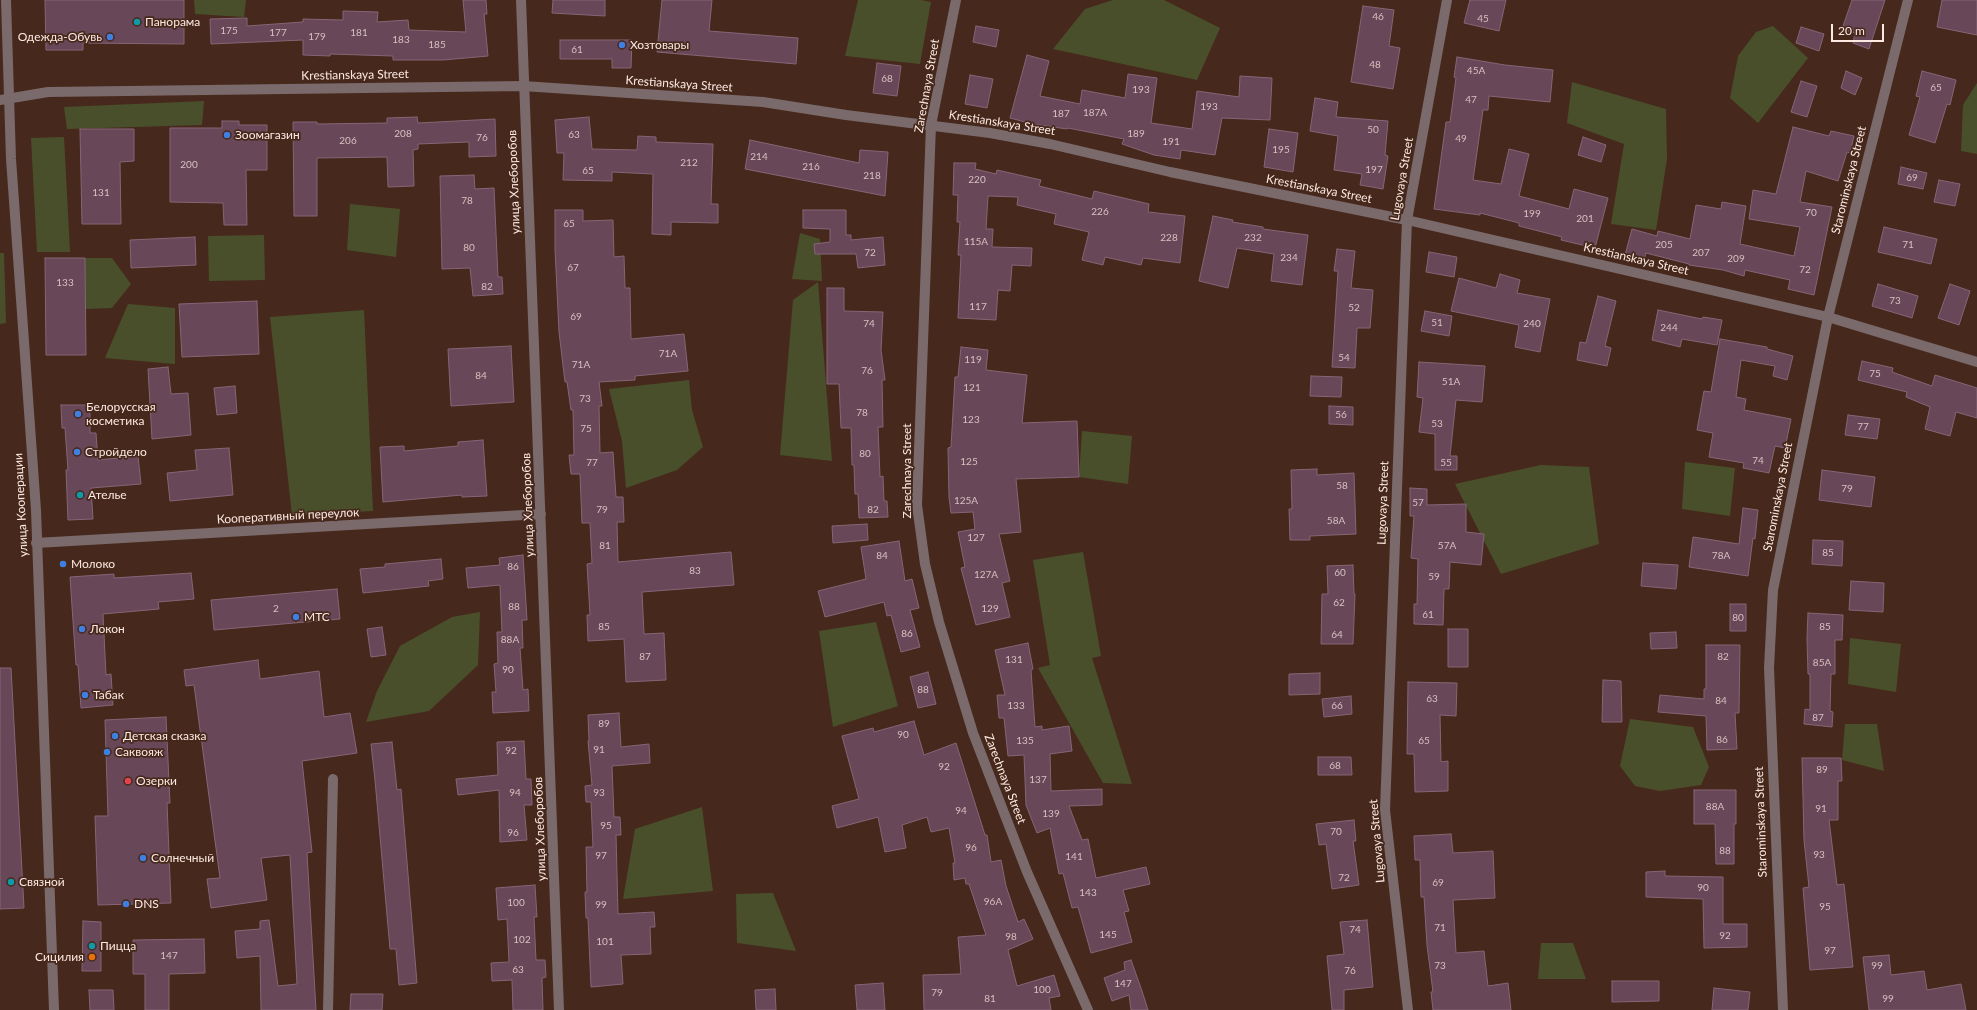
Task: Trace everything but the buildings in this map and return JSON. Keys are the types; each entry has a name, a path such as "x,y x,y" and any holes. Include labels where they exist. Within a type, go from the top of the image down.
{"street":[{"name":"улица Кооперации","path":"6,0 5,99 12,159 36,510 54,1010"},
{"name":"улица Хлеборобов","path":"521,0 523,86 560,1010"},
{"name":"Zarechnaya Street","path":"956,0 931,125 917,505 925,564 939,622 974,732 1027,872 1088,1010"},
{"name":"Lugovaya Street","path":"1408,1010 1385,810 1407,220 1447,0"},
{"name":"Starominskaya Street","path":"1783,1010 1769,668 1773,590 1828,317 1908,0"},
{"name":"Krestianskaya Street","path":"5,99 48,92 523,86 763,102 846,115 990,133 1050,144 1170,172 1407,220 1828,317 1977,362"},
{"name":"Кооперативный переулок","path":"36,543 541,514"},
{"path":"328,1010 333,779"}],"green space":[{"path":"194,0 246,0 244,17 195,14"},
{"path":"858,0 921,0 931,2 920,64 845,56"},
{"path":"1113,0 1164,0 1220,28 1197,80 1053,49 1085,9"},
{"path":"1773,26 1808,58 1758,123 1730,98 1738,56 1756,32"},
{"path":"1572,82 1666,109 1667,159 1656,230 1611,224 1624,144 1567,123"},
{"path":"1977,83 1977,154 1961,151 1963,105"},
{"path":"204,101 202,125 67,129 64,107"},
{"path":"64,137 70,252 37,252 31,138"},
{"path":"350,204 400,209 396,257 347,250"},
{"path":"800,233 820,239 822,281 792,279"},
{"path":"264,235 265,280 209,281 208,236"},
{"path":"0,253 4,253 6,323 0,324"},
{"path":"85,258 112,258 131,284 112,308 86,309"},
{"path":"818,282 832,461 780,455 793,300"},
{"path":"128,304 175,308 175,364 105,358"},
{"path":"364,310 373,511 292,515 270,317"},
{"path":"689,380 692,410 703,447 677,470 626,488 622,441 609,389"},
{"path":"1082,431 1132,436 1128,484 1079,477"},
{"path":"1685,462 1735,468 1730,516 1682,509"},
{"path":"1541,465 1589,467 1599,544 1501,574 1455,484"},
{"path":"1083,552 1101,656 1092,658 1132,784 1103,783 1038,668 1050,665 1033,560"},
{"path":"480,612 478,665 429,711 366,722 377,691 400,646 452,617"},
{"path":"876,622 898,706 833,727 819,631"},
{"path":"1850,638 1901,644 1896,692 1848,684"},
{"path":"1630,719 1693,727 1709,767 1701,785 1660,791 1635,786 1620,766"},
{"path":"1845,724 1877,724 1884,771 1842,760"},
{"path":"702,807 713,891 623,899 635,829"},
{"path":"773,893 796,951 737,943 736,894"},
{"path":"1541,943 1573,943 1586,979 1538,979"}],"place":[{"name":"Панорама","path":"137,22"},
{"name":"Одежда-Обувь","path":"110,37"},
{"name":"Хозтовары","path":"622,45"},
{"name":"Зоомагазин","path":"227,135"},
{"name":"Белорусская косметика","path":"78,414"},
{"name":"Стройдело","path":"77,452"},
{"name":"Ателье","path":"80,495"},
{"name":"Молоко","path":"63,564"},
{"name":"МТС","path":"296,617"},
{"name":"Локон","path":"82,629"},
{"name":"Табак","path":"85,695"},
{"name":"Детская сказка","path":"115,736"},
{"name":"Саквояж","path":"107,752"},
{"name":"Озерки","path":"128,781"},
{"name":"Солнечный","path":"143,858"},
{"name":"Связной","path":"11,882"},
{"name":"DNS","path":"126,904"},
{"name":"Пицца","path":"92,946"},
{"name":"Сицилия","path":"92,957"}]}
